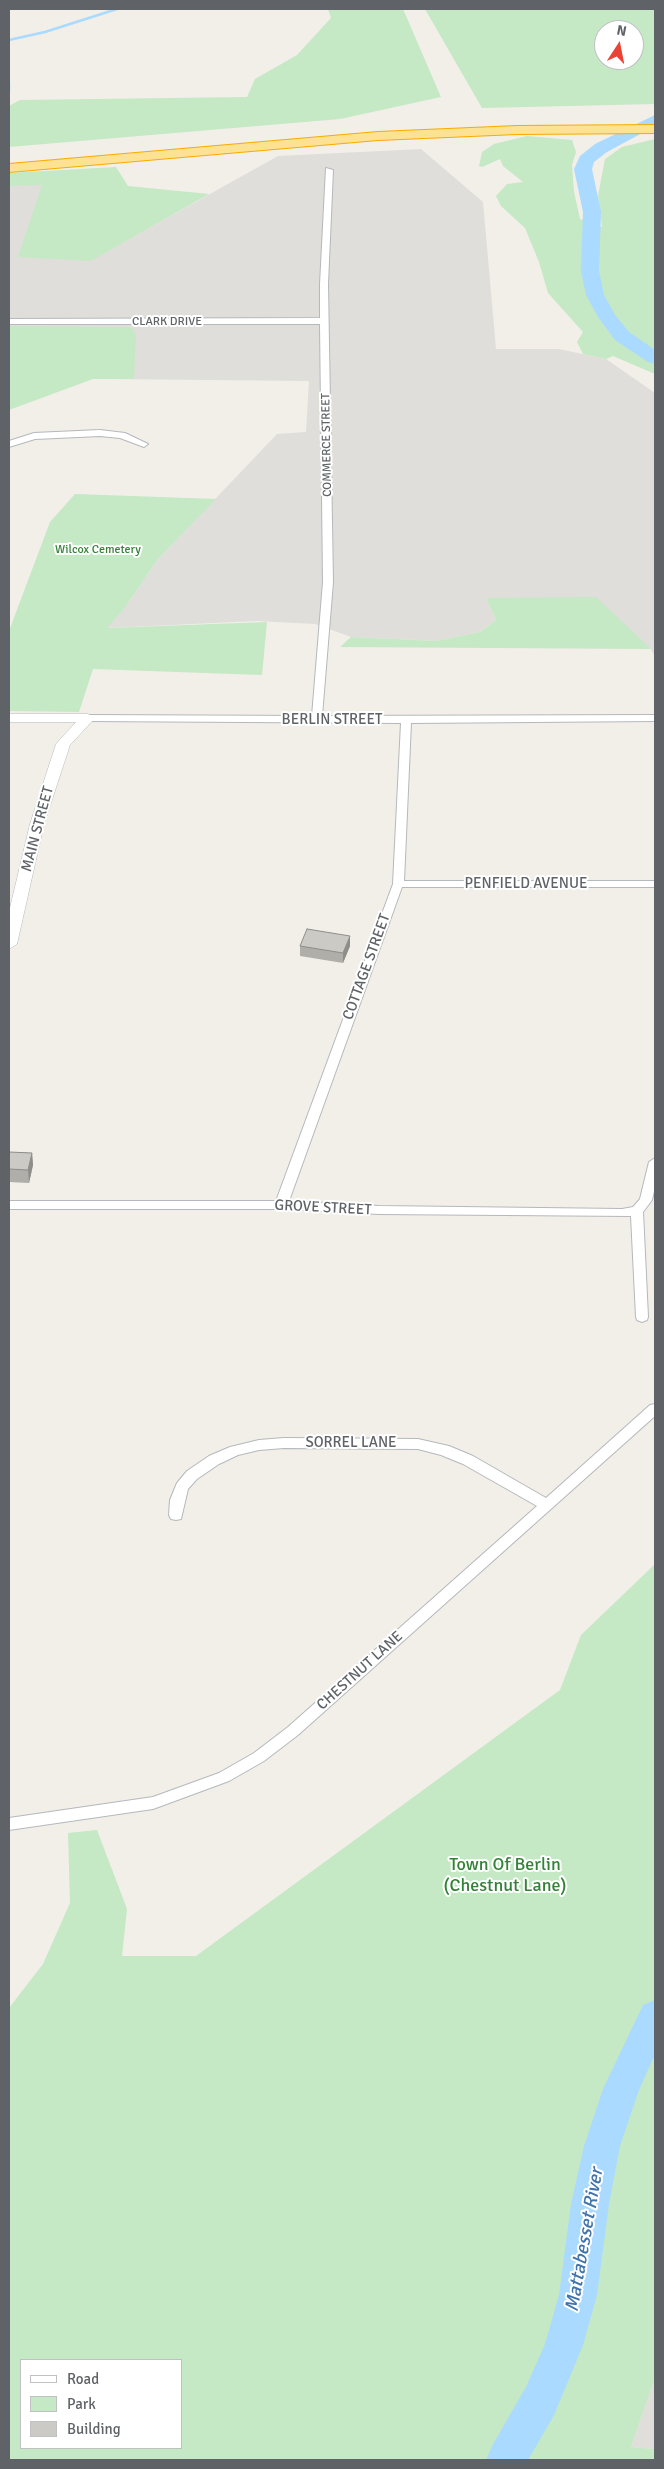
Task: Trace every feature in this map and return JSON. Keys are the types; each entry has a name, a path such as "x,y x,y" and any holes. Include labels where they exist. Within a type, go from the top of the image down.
{"highway":[{"path":"9,155 345,126 487,119 655,118"},
{"path":"9,168 340,139 484,131 655,129"}],"street":[{"name":"COMMERCE STREET","path":"318,720 328,582 325,247 329,170"},
{"name":"CLARK DRIVE","path":"9,322 325,321"},
{"path":"9,444 34,436 100,433 122,435 144,444"},
{"name":"BERLIN STREET","path":"9,718 406,720 655,718"},
{"path":"43,718 63,744"},
{"name":"MAIN STREET","path":"9,944 37,824 63,744 88,718"},
{"name":"COTTAGE STREET","path":"281,1205 398,884 406,720"},
{"name":"PENFIELD AVENUE","path":"398,884 655,884"},
{"path":"642,1317 637,1211 646,1200 655,1162"},
{"name":"GROVE STREET","path":"9,1205 281,1205 379,1210 612,1213 637,1211"},
{"name":"CHESTNUT LANE","path":"9,1824 153,1803 224,1777 259,1757 293,1731 655,1409"},
{"name":"SORREL LANE","path":"176,1515 177,1500 182,1487 192,1475 214,1460 235,1451 259,1445 284,1443 388,1443 418,1444 435,1448 468,1460 547,1505"}],"shaded area":[{"path":"421,149 483,202 496,349 559,349 606,359 655,393 655,657 651,649 486,598 496,620 480,632 437,641 351,637 315,624 257,621 106,628 124,609 158,559 277,434 306,432 309,381 9,378 9,186 42,184 90,261 278,156"},
{"path":"655,2378 655,2449 631,2447"}],"green space":[{"path":"328,9 403,9 441,97 340,119 9,147 9,106 20,100 247,97 255,79 297,55 331,18"},
{"path":"425,9 655,9 655,104 482,108"},
{"path":"527,136 572,140 576,152 572,165 574,192 580,219 602,227 598,196 605,159 622,147 655,139 655,374 613,356 606,359 583,354 577,342 583,332 548,293 539,262 525,228 501,206 496,196 507,184 523,182 503,166 500,159 482,167 479,166 482,152 494,144"},
{"path":"116,167 128,186 209,194 91,261 18,257 42,185 9,186 9,173"},
{"path":"9,326 131,327 136,335 134,379 93,379 9,410"},
{"name":"Wilcox Cemetery","path":"75,494 216,499 158,559 124,609 107,628 267,622 262,675 93,669 79,712 9,711 9,631 50,522"},
{"path":"596,597 651,649 340,647 351,637 437,641 480,632 496,620 486,598"},
{"name":"Town Of Berlin (Chestnut Lane)","path":"655,1564 655,2378 631,2447 655,2449 655,2460 9,2460 9,2008 43,1964 70,1903 68,1833 97,1830 127,1909 122,1956 196,1956 560,1690 581,1635"}],"building":[{"path":"307,929 350,936 343,953 300,946"},
{"path":"9,1152 32,1153 28,1170 9,1169"}],"waterway":[{"path":"9,40 45,32 117,9"},
{"path":"9,82 9,91"},
{"name":"Mattabesset River","path":"655,120 601,148 586,160 583,169 592,212 590,271 595,295 607,317 622,336 655,358"},
{"name":"Mattabesset River","path":"506,2460 540,2401 564,2345 578,2295 590,2204 602,2146 621,2089 655,2016"}]}
